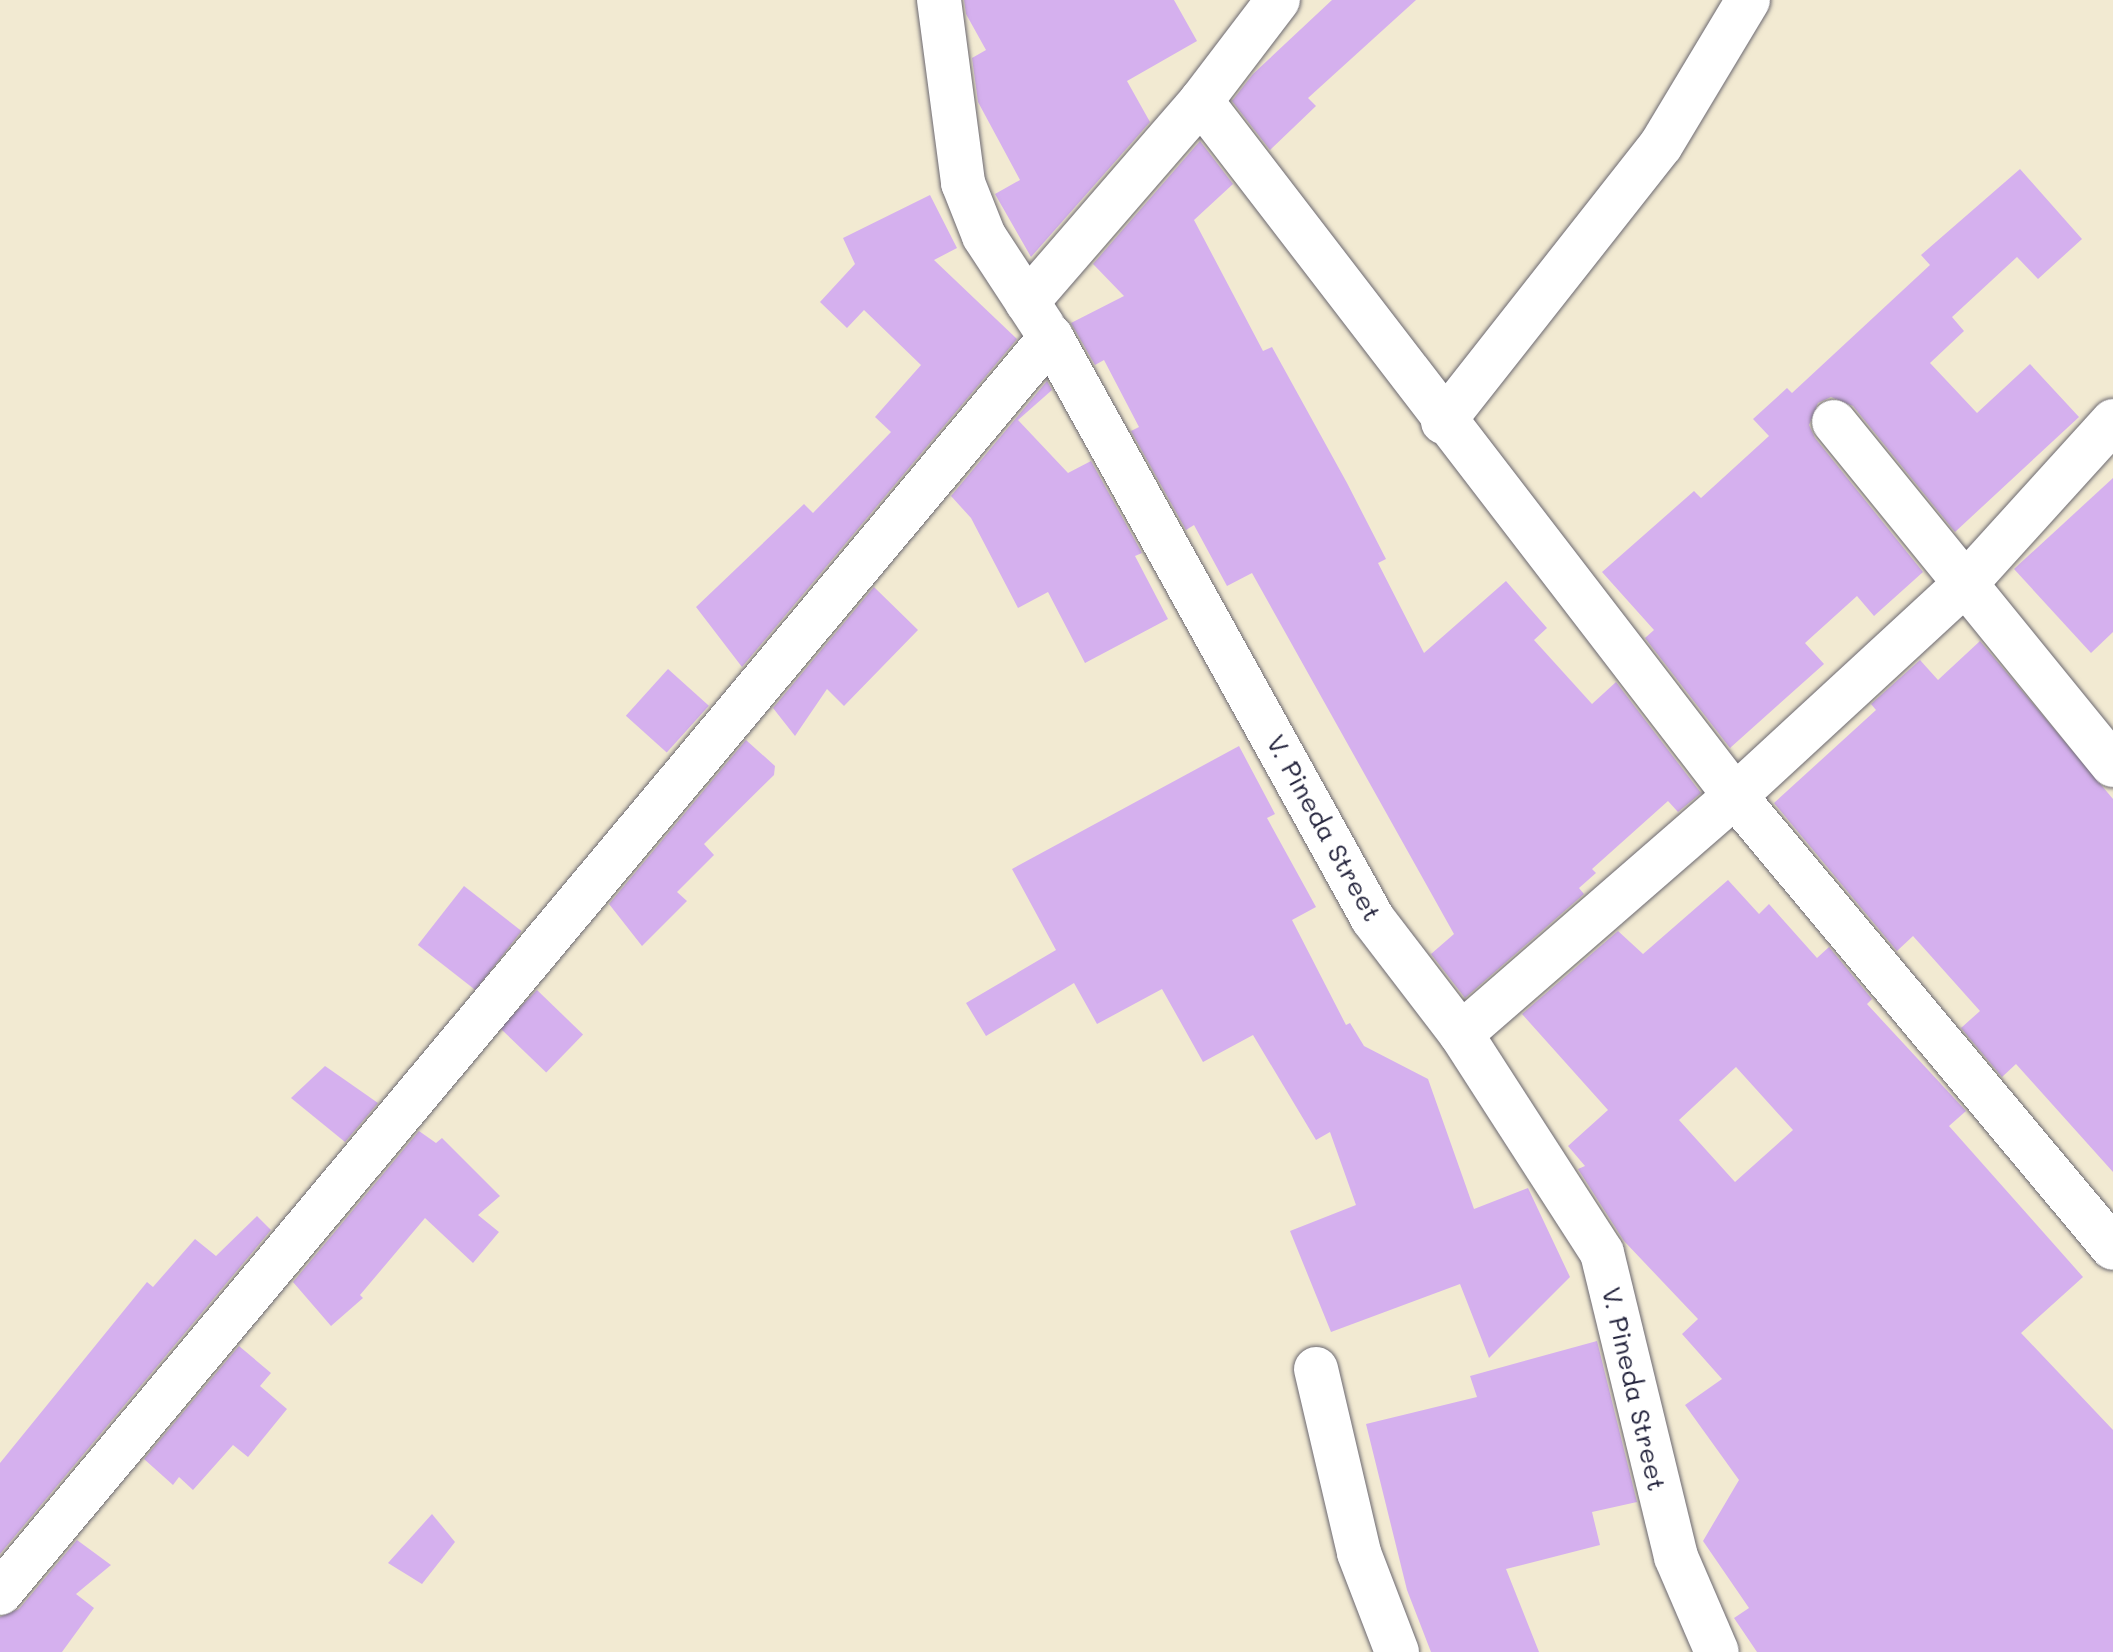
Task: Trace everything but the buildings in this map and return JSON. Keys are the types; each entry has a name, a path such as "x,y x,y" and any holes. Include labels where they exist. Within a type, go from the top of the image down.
{"street":[{"name":"V. Pineda Street","path":"939,0 963,183 984,236 1039,320 1373,919 1461,1034 1602,1253 1668,1530 1717,1652"},
{"path":"0,1593 1039,320 1278,0"},
{"path":"1443,422 1661,145 1748,0"},
{"path":"1201,101 1443,422 1735,796 2113,1248"},
{"path":"1461,1034 1735,796 1968,581 2113,421"},
{"path":"1834,422 1968,581 2113,765"},
{"path":"1316,1369 1359,1553 1397,1652"}]}
